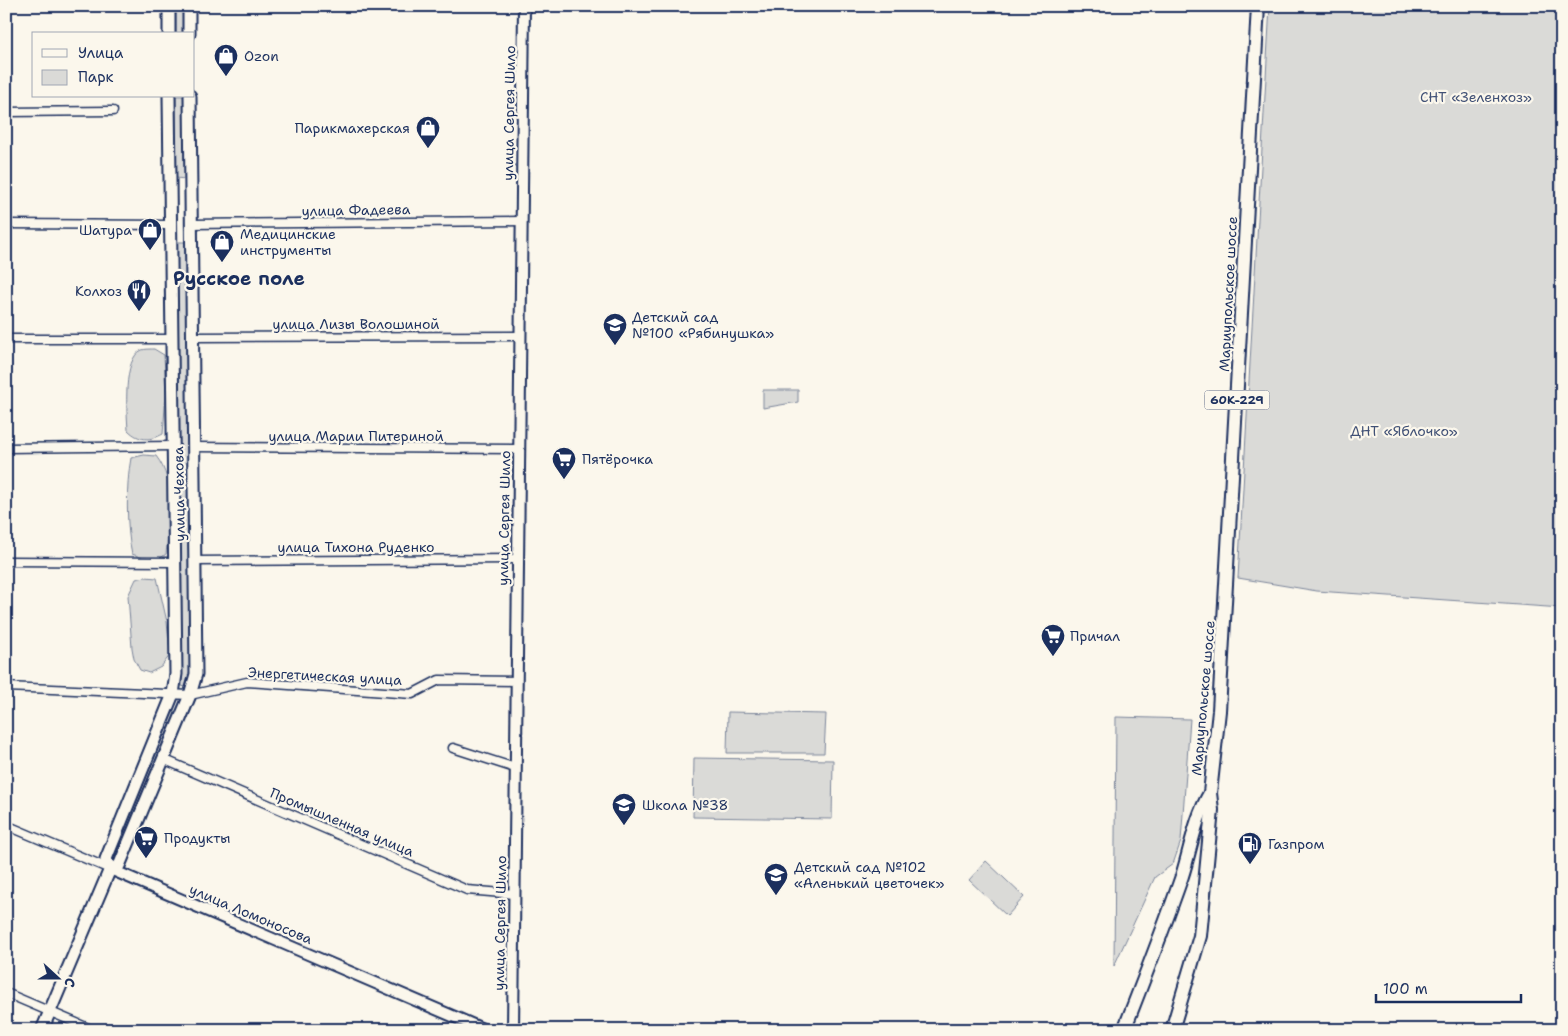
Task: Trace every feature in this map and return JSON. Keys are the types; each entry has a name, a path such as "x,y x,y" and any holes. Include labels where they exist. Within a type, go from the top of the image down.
{"main road":[{"path":"169,6 169,32"},
{"path":"189,6 189,32"},
{"name":"Мариупольское шоссе","path":"1172,1030 1200,936 1212,810 1210,793 1219,711 1258,6"},
{"name":"улица Чехова","path":"42,1030 110,869 106,859 173,694 176,666 169,98"},
{"name":"улица Чехова","path":"110,869 119,866 190,695 197,659 190,224 190,98"},
{"path":"170,225 190,224"},
{"name":"Мариупольское шоссе","path":"1124,1030 1164,928 1185,867 1200,809 1210,793"}],"street":[{"name":"улица Сергея Шило","path":"513,1030 524,6"},
{"path":"6,112 113,111"},
{"name":"улица Фадеева","path":"190,224 522,221"},
{"path":"6,224 170,225"},
{"name":"улица Лизы Волошиной","path":"192,337 520,336"},
{"path":"6,339 172,339"},
{"path":"6,448 173,446"},
{"name":"улица Марии Питериной","path":"193,447 519,449"},
{"name":"улица Тихона Руденко","path":"195,561 518,559"},
{"path":"6,561 175,562"},
{"name":"Энергетическая улица","path":"173,694 190,695 247,682 412,694 439,680 516,681"},
{"path":"6,687 173,694"},
{"path":"453,748 515,768"},
{"name":"Промышленная улица","path":"163,759 467,890 514,894"},
{"name":"улица Ломоносова","path":"6,825 484,1030"},
{"path":"6,993 93,1030"}],"green space":[{"path":"176,6 185,6 185,32 176,32"},
{"name":"ДНТ «Яблочко»","path":"1270,6 1562,6 1562,608 1317,591 1238,578"},
{"path":"176,98 185,98 185,179 176,178"},
{"path":"177,242 186,242 191,661 190,676 185,687 182,686"},
{"path":"154,349 164,355 166,394 163,434 145,439 132,434 128,430 127,387 131,363 136,355 142,350"},
{"path":"763,390 798,390 798,402 763,408"},
{"path":"144,455 156,456 163,467 169,490 170,516 166,554 155,562 132,554 129,532 128,493 131,458"},
{"path":"145,577 157,578 167,622 170,655 161,667 149,673 140,670 134,659 128,596 136,579"},
{"path":"172,712 177,714 122,847 116,844"},
{"path":"728,712 826,714 824,753 727,753"},
{"path":"1116,717 1190,719 1181,841 1173,864 1155,877 1114,966"},
{"path":"694,758 833,760 832,819 693,817"},
{"path":"986,861 1024,897 1007,916 969,880"}],"place":[{"name":"Ozon","path":"226,77"},
{"name":"Парикмахерская","path":"428,149"},
{"name":"Шатура","path":"150,251"},
{"name":"Медицинские инструменты","path":"222,263"},
{"name":"Колхоз","path":"139,312"},
{"name":"Детский сад №100 «Рябинушка»","path":"615,346"},
{"name":"Пятёрочка","path":"564,480"},
{"name":"Причал","path":"1053,657"},
{"name":"Школа №38","path":"624,826"},
{"name":"Продукты","path":"146,859"},
{"name":"Газпром","path":"1250,865"},
{"name":"Детский сад №102 «Аленький цветочек»","path":"776,896"}],"district":[{"name":"Русское поле","path":"239,278"}],"park label":[{"name":"СНТ «Зеленхоз»","path":"1476,97"}]}
